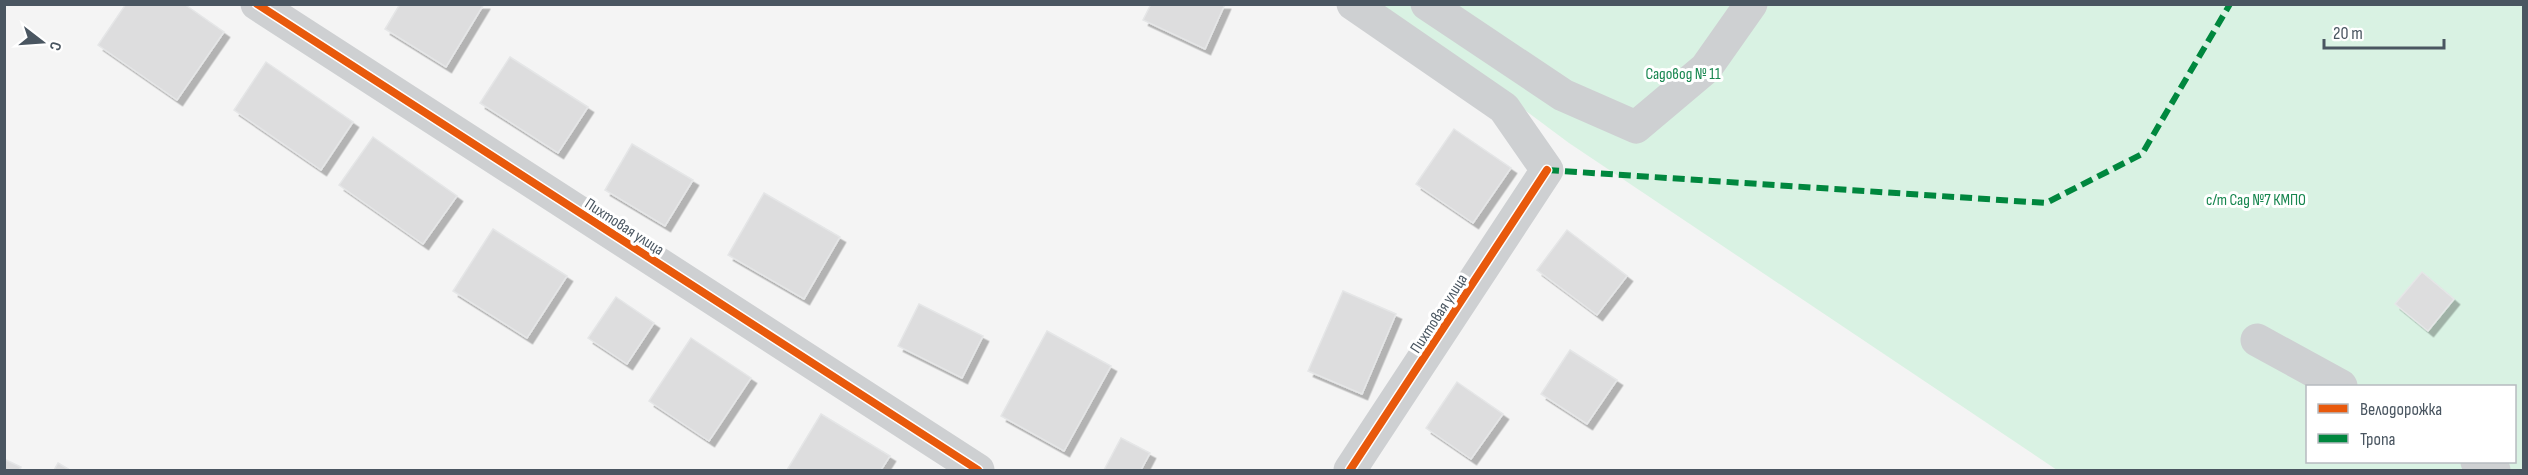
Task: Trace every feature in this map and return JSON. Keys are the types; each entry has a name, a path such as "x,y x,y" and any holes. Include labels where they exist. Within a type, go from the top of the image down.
{"street":[{"name":"Пихтовая улица","path":"257,4 978,471"},
{"name":"Пихтовая улица","path":"1350,471 1547,170 1504,108 1353,4"},
{"path":"1427,4 1563,95 1636,127 1706,68 1751,4"},
{"path":"2257,340 2337,385"},
{"path":"2479,463 2494,471"}],"green space":[{"name":"с/т Сад №7 КМПО","path":"1383,5 2523,5 2523,470 2057,470 1569,143"}],"building":[{"path":"126,4 184,4 224,32 177,100 98,45"},
{"path":"400,4 484,4 446,67 385,29"},
{"path":"1151,4 1225,4 1205,49 1143,20"},
{"path":"510,57 588,107 558,153 480,103"},
{"path":"266,62 353,122 321,170 234,110"},
{"path":"1454,129 1511,168 1473,223 1416,184"},
{"path":"373,137 457,196 423,244 339,185"},
{"path":"632,144 693,180 665,226 605,190"},
{"path":"764,193 840,237 804,299 728,255"},
{"path":"493,229 567,276 527,338 453,291"},
{"path":"1567,230 1627,276 1597,315 1537,270"},
{"path":"2422,272 2454,299 2428,331 2395,304"},
{"path":"1343,291 1396,314 1362,394 1308,371"},
{"path":"616,297 654,323 627,364 588,338"},
{"path":"919,304 983,336 962,378 898,346"},
{"path":"1047,331 1111,366 1064,451 1001,416"},
{"path":"691,338 751,378 709,441 649,401"},
{"path":"1570,350 1617,380 1587,424 1541,394"},
{"path":"1457,382 1503,414 1471,459 1426,428"},
{"path":"821,414 890,456 881,470 787,470"},
{"path":"1121,438 1150,453 1141,470 1104,470"},
{"path":"4,459 21,467 19,470 4,470"},
{"path":"58,463 70,470 54,470"}],"marked path":[{"path":"1547,170 2046,203 2142,154 2230,4"}],"cycle path":[{"path":"257,4 978,470"},
{"path":"1350,470 1547,170"}],"park label":[{"name":"Садовод № 11","path":"1683,73"}]}
